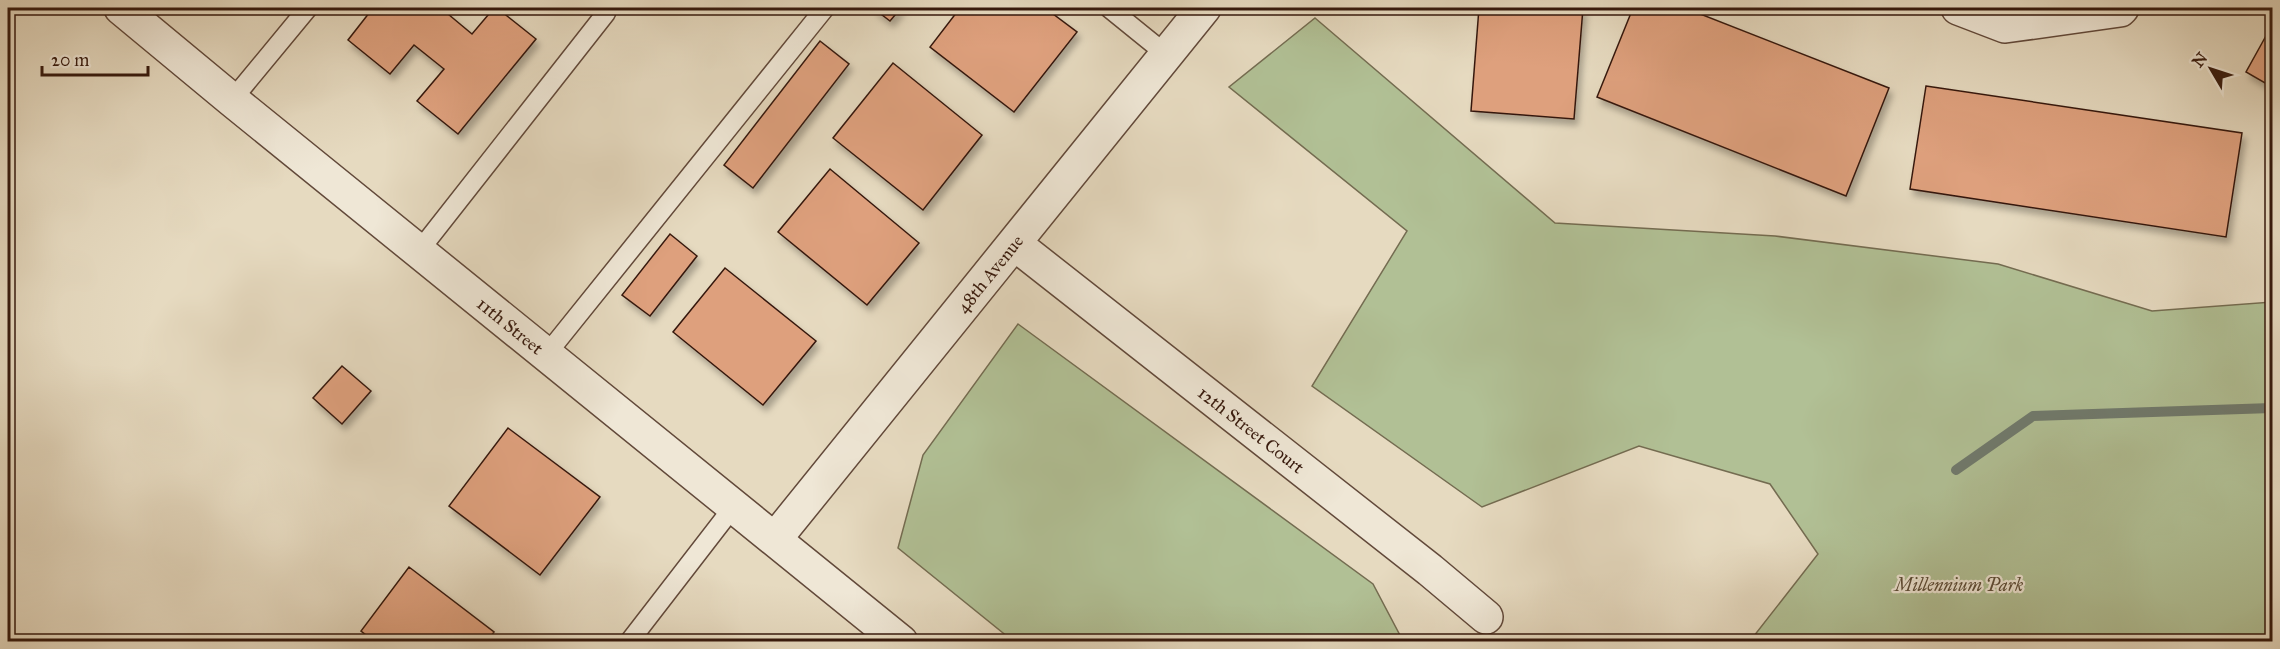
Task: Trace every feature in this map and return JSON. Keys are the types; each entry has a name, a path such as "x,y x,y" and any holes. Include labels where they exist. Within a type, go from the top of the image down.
{"street":[{"name":"11th Street","path":"121,8 901,642"},
{"name":"48th Avenue","path":"775,539 1204,8"},
{"path":"1958,8 2005,26 2122,8"},
{"name":"12th Street Court","path":"1015,244 1430,570 1486,617"}],"lane":[{"path":"232,100 308,8"},
{"path":"419,251 606,13 599,8"},
{"path":"546,355 825,8"},
{"path":"1108,8 1167,55"},
{"path":"629,642 734,506"}],"green space":[{"name":"Millennium Park","path":"1315,18 1555,223 1775,236 1998,264 2152,311 2272,302 2272,641 1750,641 1818,554 1770,484 1639,446 1482,507 1312,386 1407,231 1229,87"},
{"path":"1018,324 1373,584 1403,641 1013,641 898,548 923,455"}],"building":[{"path":"373,8 443,8 472,34 494,8 497,8 536,39 458,134 417,101 444,69 414,45 390,74 348,40"},
{"path":"873,8 901,8 890,21"},
{"path":"960,8 1045,8 1077,32 1014,112 930,47"},
{"path":"1479,8 1583,8 1574,119 1471,111"},
{"path":"1633,8 1685,8 1889,88 1846,196 1597,97"},
{"path":"2272,25 2272,87 2246,72"},
{"path":"820,41 849,64 753,188 724,165"},
{"path":"893,63 982,135 923,210 833,138"},
{"path":"1926,86 2242,133 2226,237 1910,189"},
{"path":"830,169 919,243 867,305 778,232"},
{"path":"670,234 697,256 650,316 622,295"},
{"path":"725,268 816,341 763,405 673,332"},
{"path":"342,366 371,391 342,424 313,398"},
{"path":"508,428 600,497 540,575 449,506"},
{"path":"409,567 494,632 487,642 375,642 361,631"}],"waterway":[{"path":"1956,470 2033,416 2272,408"}]}
